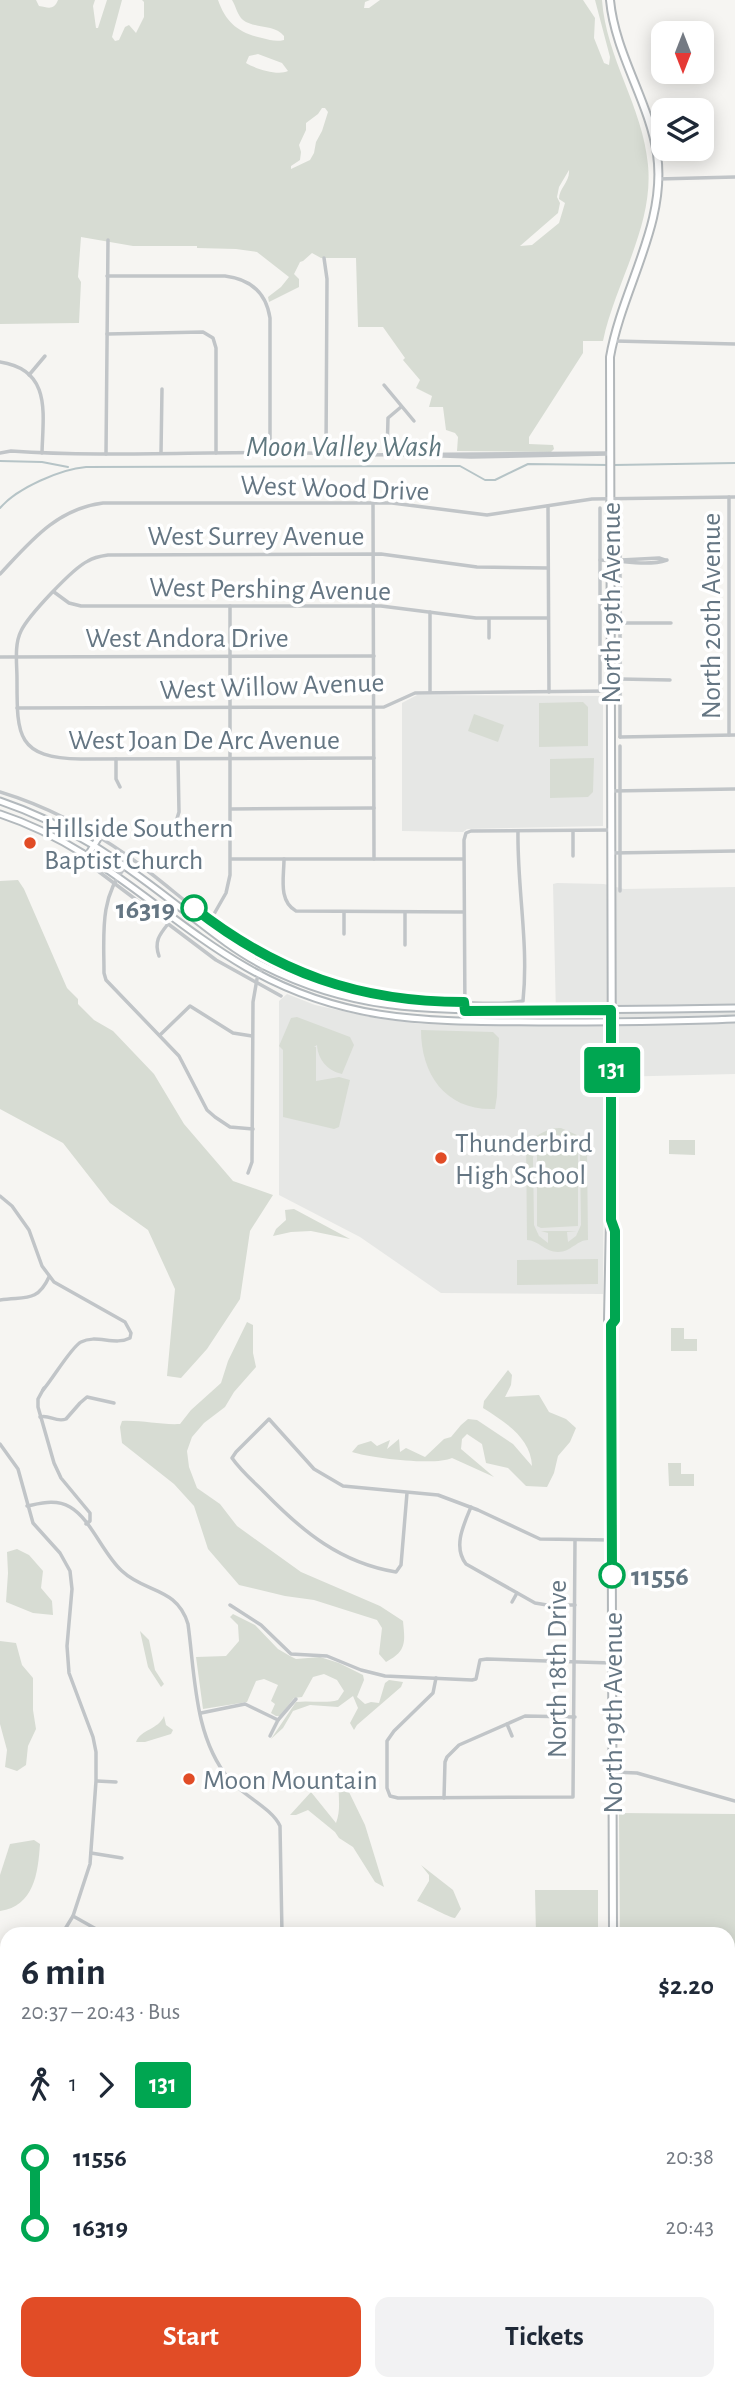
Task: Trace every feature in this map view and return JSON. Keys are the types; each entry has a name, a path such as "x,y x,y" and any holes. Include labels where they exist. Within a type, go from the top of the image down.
{"main road":[{"name":"North 19th Avenue","path":"610,0 617,38 654,141 658,178 652,223 618,317 610,356 612,853 611,1220 608,1320 611,1325 613,1927"},
{"path":"0,800 56,822 94,844 206,927 263,965 334,995 374,1004 424,1010 735,1008"},
{"path":"0,814 30,825 88,855 199,937 259,974 305,995 357,1011 407,1019 465,1021 735,1019"},
{"path":"88,855 99,837"},
{"path":"522,1010 522,1022"}],"street":[{"path":"658,178 735,177"},
{"path":"106,454 108,240"},
{"path":"324,258 327,279 326,452"},
{"path":"107,276 238,277 257,289 267,304 270,318 270,452"},
{"path":"107,334 203,332 214,338 216,453"},
{"path":"612,341 735,344"},
{"path":"29,375 45,356"},
{"path":"0,362 15,366 29,375 38,386 43,402 42,453"},
{"path":"384,385 414,421"},
{"path":"161,453 162,389"},
{"path":"387,455 388,418 401,407"},
{"path":"0,453 326,452 471,457 610,457"},
{"name":"North 20th Avenue","path":"729,497 732,629 729,682 732,735"},
{"name":"West Wood Drive","path":"0,574 58,517 92,505 373,503 407,504 481,515 592,499 735,497"},
{"path":"373,503 374,859"},
{"path":"548,506 549,692"},
{"name":"North 19th Avenue","path":"600,509 600,691"},
{"name":"North 19th Avenue","path":"620,511 620,737"},
{"name":"West Surrey Avenue","path":"36,751 22,735 17,723 17,640 22,628 85,562 108,555 374,554 400,555 477,567 548,568"},
{"path":"600,560 627,558 667,560 660,563 627,563 620,560"},
{"name":"West Pershing Avenue","path":"54,592 63,601 75,606 374,605 465,618 548,618"},
{"path":"199,937 226,893 230,875 230,606"},
{"path":"430,612 430,692"},
{"path":"489,618 489,638"},
{"path":"620,623 671,623"},
{"name":"West Andora Drive","path":"0,657 374,656"},
{"path":"620,680 670,680"},
{"path":"729,682 735,682"},
{"name":"West Willow Avenue","path":"17,708 387,707 415,693 610,691"},
{"path":"611,737 732,735"},
{"name":"North 19th Avenue","path":"620,746 621,891"},
{"name":"West Joan De Arc Avenue","path":"36,751 62,759 374,758"},
{"path":"116,759 116,779 120,787"},
{"path":"175,825 179,812 178,759"},
{"path":"611,791 735,789"},
{"path":"0,792 48,810 99,837 210,920 268,958 327,983 395,999 464,1002 523,1000 523,910 517,870 518,831"},
{"path":"231,808 374,808"},
{"path":"465,1021 464,838 468,832 612,830"},
{"path":"573,831 573,856"},
{"path":"612,853 735,851"},
{"path":"231,859 464,859"},
{"path":"284,859 284,897 290,908 304,913 464,912"},
{"path":"90,865 116,878 168,924 216,960 281,996"},
{"path":"126,866 116,878 104,913 104,973 109,984 179,1056 207,1110 230,1126 253,1129"},
{"path":"344,913 344,934"},
{"path":"405,913 405,945"},
{"path":"159,956 157,940 168,924"},
{"path":"248,1173 252,1163 253,1129 253,1002 263,965"},
{"path":"160,1035 190,1006 233,1033 252,1036"},
{"path":"0,1196 25,1222 33,1236 42,1266 50,1277 59,1286 125,1322 131,1333 130,1338 125,1341 82,1341 74,1347 38,1399 40,1417 61,1478 90,1513 90,1521 86,1524"},
{"path":"0,1300 34,1297 44,1288 50,1277"},
{"path":"40,1417 57,1421 66,1419 80,1402 88,1397 114,1403"},
{"path":"407,1493 401,1565 396,1572 351,1560 320,1543 286,1514 232,1458 269,1419 302,1458 334,1482 355,1488 438,1495 540,1539 612,1540"},
{"path":"0,1444 18,1469 33,1523 60,1553 70,1571 72,1589 67,1646 69,1673 93,1737 97,1757 91,1853 86,1878 73,1916 66,1927"},
{"path":"27,1506 60,1503 75,1511 122,1572 164,1593 182,1611 188,1624 201,1713 210,1749 237,1789 271,1813 280,1826 282,1927"},
{"path":"471,1507 461,1534 460,1555 465,1566 535,1603 575,1605"},
{"name":"North 18th Drive","path":"444,1798 573,1797 575,1540"},
{"path":"512,1602 517,1593"},
{"path":"230,1605 261,1625 290,1654 327,1656 361,1670 385,1676 476,1679 480,1660 487,1659 611,1662"},
{"path":"436,1678 433,1693 387,1741 387,1788 390,1796 444,1798 444,1768 447,1757 459,1745 531,1716 575,1717"},
{"path":"270,1736 278,1720 296,1699"},
{"path":"201,1713 245,1704 278,1720"},
{"path":"507,1724 512,1736"},
{"path":"612,1772 637,1773 735,1801"},
{"path":"96,1781 116,1782"},
{"path":"91,1853 122,1858"},
{"path":"73,1916 93,1927"}],"shaded area":[{"path":"0,0 36,0 39,6 48,8 53,7 58,0 95,0 93,6 98,28 107,0 122,0 112,37 115,41 119,40 125,27 129,25 136,33 144,17 142,0 218,0 234,26 254,36 278,41 284,40 280,32 243,20 232,0 370,0 365,2 364,8 369,8 380,0 583,0 595,18 594,38 604,63 609,65 610,57 595,0 602,0 610,42 645,144 648,188 640,232 603,341 583,341 583,353 529,437 529,444 553,445 551,452 457,451 458,437 446,430 443,407 429,407 432,396 416,388 420,380 403,360 405,358 383,327 358,327 356,258 321,258 312,253 300,262 294,274 299,279 299,287 269,302 268,297 289,277 257,252 197,246 133,246 81,237 79,323 0,324","holes":["258,54 282,63 288,71 267,71 246,63 249,56","322,108 328,112 314,153 310,160 291,169 291,166 300,160 299,145 306,130 306,123","569,170 559,195 559,199 565,203 559,223 532,245 520,246 558,213 559,187"]},
{"path":"417,695 603,696 603,826 467,829 463,832 402,831 402,703"},
{"path":"583,702 588,707 588,746 539,747 539,703"},
{"path":"474,714 504,725 498,742 468,731"},
{"path":"594,758 593,792 588,797 550,798 550,759"},
{"path":"18,880 67,988 78,999 78,1004 94,1020 113,1031 154,1074 184,1124 233,1181 273,1195 250,1231 240,1299 207,1349 181,1378 167,1376 175,1289 148,1230 110,1203 63,1143 0,1109 0,881"},
{"name":"Thunderbird High School","path":"553,884 604,884 624,889 735,887 735,1074 612,1077 612,1123 604,1122 603,1294 441,1293 360,1237 279,1195 279,1001 287,994 315,1005 375,1018 421,1024 505,1025 505,1016 556,1015"},
{"path":"297,1017 350,1037 354,1045 342,1074 328,1067 319,1055 317,1045 314,1047 316,1081 339,1077 350,1080 339,1127 334,1129 283,1117 283,1050 279,1046 291,1018"},
{"path":"421,1030 493,1032 499,1038 495,1109 463,1104 440,1087 426,1062"},
{"path":"555,1128 577,1135 587,1150 588,1240 558,1252 527,1240 526,1138","holes":["557,1135 573,1141 580,1153 581,1225 576,1236 568,1242 567,1232 577,1231 541,1231 548,1233 548,1243 539,1236 534,1225 533,1158 540,1141"]},
{"path":"669,1140 695,1140 695,1155 669,1154"},
{"path":"537,1153 578,1153 578,1226 541,1228 537,1226"},
{"path":"294,1209 350,1239 311,1231 273,1236 286,1220 285,1210"},
{"path":"598,1259 598,1284 517,1285 517,1260"},
{"path":"247,1322 253,1325 256,1367 225,1407 204,1423 192,1437 187,1451 189,1467 197,1488 220,1504 237,1526 301,1572 380,1606 403,1621 401,1650 386,1662 379,1654 382,1628 377,1620 314,1600 239,1585 208,1549 194,1506 174,1484 122,1443 122,1421 180,1424 191,1410 221,1383 228,1361"},
{"path":"671,1328 684,1328 684,1339 697,1339 697,1351 671,1351"},
{"path":"508,1370 512,1375 511,1385 505,1397 539,1395 549,1412 566,1419 576,1428 570,1442 558,1456 547,1487 526,1486 508,1468 486,1463 482,1444 467,1434 462,1439 461,1449 494,1477 452,1458 418,1461 387,1459 352,1452 358,1445 371,1441 377,1446 390,1440 387,1449 399,1439 400,1452 406,1448 425,1457 444,1439 451,1437 468,1419 477,1420 513,1444 532,1466 531,1456 522,1439 508,1425 483,1408 484,1401"},
{"path":"668,1463 681,1463 681,1474 694,1474 694,1486 669,1486"},
{"path":"17,1549 29,1555 43,1571 41,1588 52,1601 53,1615 33,1613 6,1602 7,1552"},
{"path":"233,1614 255,1625 278,1649 296,1659 320,1657 363,1675 364,1680 357,1697 365,1704 379,1703 385,1683 389,1680 403,1682 401,1687 354,1730 350,1723 358,1708 353,1696 338,1707 310,1705 293,1711 283,1728 271,1739 296,1702 338,1700 344,1691 337,1680 324,1674 313,1677 302,1697 294,1698 280,1716 276,1716 271,1713 275,1704 271,1701 278,1685 264,1679 256,1681 247,1702 203,1709 196,1657 226,1656 239,1641 238,1625 230,1617"},
{"path":"140,1631 149,1640 155,1670 164,1684 161,1687 148,1667"},
{"path":"0,1641 16,1643 22,1665 33,1678 36,1729 28,1746 26,1765 17,1771 5,1767 7,1750 0,1724"},
{"path":"164,1716 166,1725 173,1730 171,1734 136,1742 142,1734 158,1724"},
{"path":"339,1776 348,1784 348,1790 365,1825 384,1887 375,1882 353,1847 308,1810 290,1815 311,1792 336,1823 339,1812"},
{"path":"619,1813 735,1814 735,1927 620,1927"},
{"path":"34,1840 40,1844 38,1866 32,1886 20,1902 0,1911 0,1875 10,1844"},
{"path":"421,1865 453,1890 461,1909 455,1918 417,1901 429,1881 429,1875"},
{"path":"535,1890 598,1890 598,1927 536,1927"}],"waterway":[{"path":"0,461 42,462 68,467"},
{"name":"Moon Valley Wash","path":"614,465 735,463"},
{"name":"Moon Valley Wash","path":"0,508 17,493 40,481 64,471 86,467 460,466 485,480 495,480 528,464 608,465"}],"bus line":[{"name":"131","path":"194,908 268,958 347,989 407,1000 464,1002 465,1011 611,1010 611,1220 615,1231 615,1320 611,1325 612,1575"}],"place":[{"name":"Hillside Southern Baptist Church","path":"30,843"},
{"name":"16319","path":"194,908"},
{"name":"Thunderbird High School","path":"441,1158"},
{"name":"11556","path":"612,1575"},
{"name":"Moon Mountain","path":"189,1779"}]}
